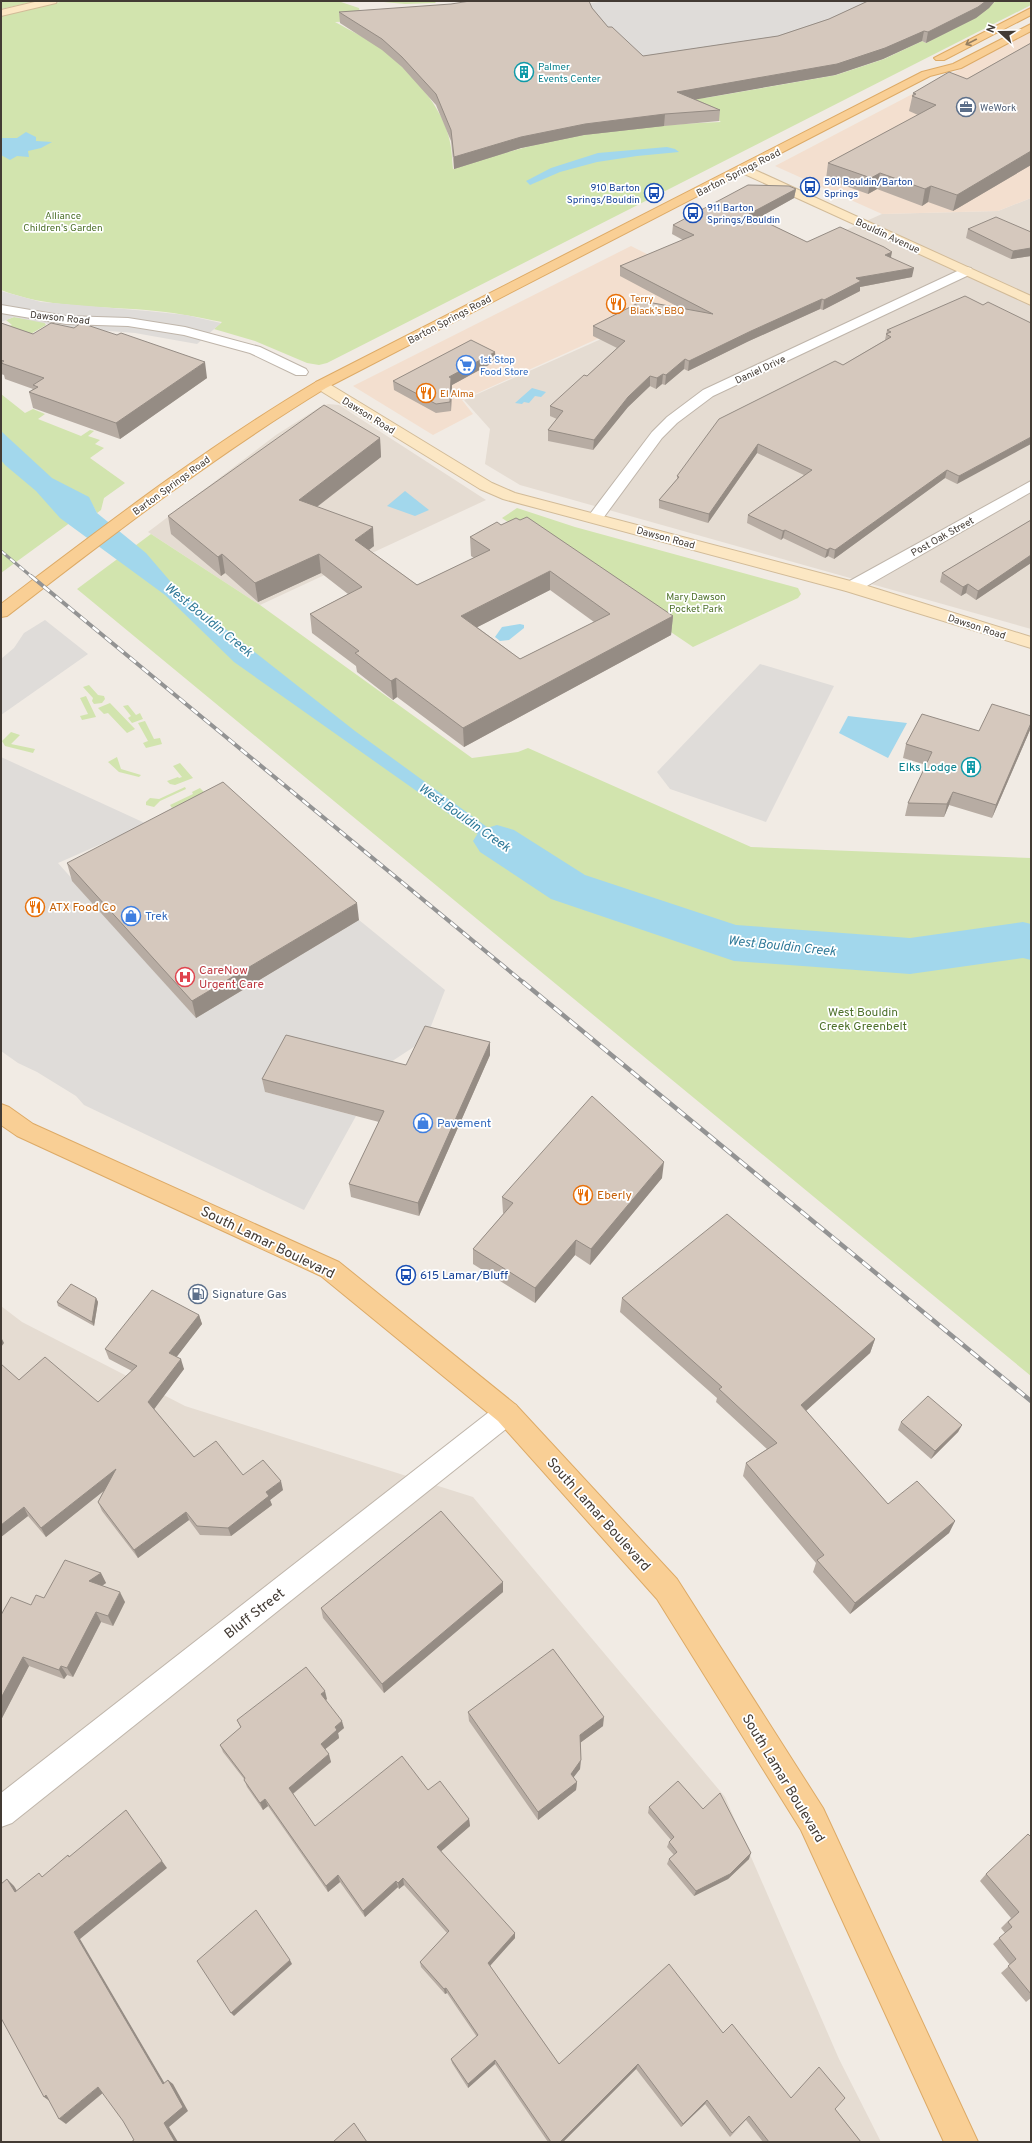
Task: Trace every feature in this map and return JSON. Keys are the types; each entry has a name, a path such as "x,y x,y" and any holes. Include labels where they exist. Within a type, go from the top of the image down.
{"main road":[{"name":"Barton Springs Road","path":"926,74 939,58 1031,11"},
{"name":"Barton Springs Road","path":"1,612 119,522 270,415 322,385 926,74 957,66 1031,27"},
{"name":"South Lamar Boulevard","path":"1,1113 25,1130 330,1269 507,1413 667,1589 812,1819 961,2142"}],"street":[{"path":"1,13 52,1"},
{"name":"Bouldin Avenue","path":"744,169 1031,301"},
{"name":"Daniel Drive","path":"595,518 657,435 672,420 708,392 966,271"},
{"name":"Dawson Road","path":"3,309 66,320 128,322 185,331 255,350 300,372"},
{"name":"Dawson Road","path":"322,385 486,486 509,496 852,586 1031,643"},
{"name":"Post Oak Street","path":"852,586 1031,486"},
{"name":"Bluff Street","path":"1,1812 507,1413"}],"shaded area":[{"path":"607,1 886,1 826,29 636,67 585,4"},
{"path":"1031,32 1031,198 998,211 882,214 775,166"},
{"path":"1031,198 1031,629 520,485 485,464 490,429 464,400 882,214 998,211"},
{"path":"631,246 712,287 462,400 473,414 433,435 353,386"},
{"path":"1,291 41,302 186,315 221,323 197,344 135,333 69,328 14,317 1,322"},
{"path":"328,404 339,405 486,500 260,605 148,532 276,435 320,407"},
{"path":"45,620 88,654 1,715 1,659 14,648 24,633"},
{"path":"760,664 834,686 766,822 670,789 657,772"},
{"path":"1,757 147,824 58,863 196,1018 359,920 445,990 426,1039 377,1071 265,1092 356,1116 304,1210 84,1105 76,1096 37,1072 18,1063 1,1051"},
{"path":"1,1306 22,1322 185,1406 473,1497 725,1797 839,2059 881,2142 1,2142"}],"green space":[{"path":"1,1 37,1 1,9"},
{"name":"Alliance Children's Garden","path":"64,1 338,1 359,8 362,21 335,22 378,46 404,69 424,91 433,103 446,129 451,145 453,169 518,149 551,141 601,132 669,125 721,122 683,98 701,95 705,98 836,75 884,59 922,41 926,43 979,15 996,1 1031,1 1031,5 327,363 319,365 307,363 255,341 214,329 222,322 156,311 54,303 18,296 1,290 1,16"},
{"path":"373,1 434,1 436,3 405,4"},
{"path":"14,317 44,322 46,325 29,335 1,328 12,325 6,320"},
{"path":"1,394 25,413 33,409 45,414 38,419 81,436 90,430 94,431 88,436 100,440 95,444 104,448 90,458 125,483 104,498 101,510 97,513 93,506 1,573"},
{"name":"Mary Dawson Pocket Park","path":"517,508 575,527 798,588 801,594 798,598 693,647 502,518"},
{"name":"West Bouldin Creek Greenbelt","path":"151,534 260,605 472,758 518,752 528,748 751,847 1031,858 1031,1376 77,589"},
{"path":"89,685 98,695 104,696 105,699 102,703 94,704 92,701 93,698 83,687"},
{"path":"86,696 96,717 82,720 80,716 88,714 80,698"},
{"path":"110,703 135,729 127,733 108,713 104,714 98,708"},
{"path":"128,705 136,715 140,713 143,719 132,723 128,718 131,716 123,706"},
{"path":"145,721 154,739 160,738 162,744 146,748 143,743 148,741 138,723"},
{"path":"11,732 20,735 11,744 35,749 33,753 5,746 2,741"},
{"path":"117,757 121,769 141,775 139,777 119,772 108,762"},
{"path":"180,763 193,778 175,785 170,784 167,781 182,777 173,766"},
{"path":"185,787 186,789 160,801 154,807 146,805 146,802 150,798 159,799"},
{"path":"200,788 206,794 172,808 170,805 193,794 192,792"}],"water":[{"path":"26,132 36,137 36,141 52,142 41,148 28,151 29,157 17,156 10,160 1,155 1,138 17,138"},
{"path":"667,147 675,149 679,152 597,162 560,172 530,185 526,181 551,168 598,153"},
{"path":"532,388 546,392 541,397 535,396 529,403 515,403"},
{"path":"1,431 52,478 89,497 97,513 146,553 176,588 228,631 355,731 571,888 476,833 234,662 165,595 60,518 36,491 5,465 1,460"},
{"path":"405,491 429,510 415,516 387,506"},
{"path":"520,624 524,625 524,628 509,640 500,641 495,637 502,627"},
{"path":"848,716 907,723 888,758 839,733"}],"building":[{"path":"470,1 589,1 592,8 608,27 612,27 643,56 778,36 829,19 868,1 986,1 978,7 928,32 924,31 885,48 837,64 677,92 720,110 665,114 585,124 521,137 454,157 451,130 436,94 402,57 382,39 339,12 451,4"},
{"path":"1031,43 1031,151 957,195 931,186 925,189 880,173 871,178 828,163 936,105 912,96 916,94 913,93 949,72 967,79"},
{"path":"748,185 789,186 796,189 749,214 807,242 840,227 884,247 892,252 885,255 914,268 856,278 861,281 824,300 822,299 751,331 689,361 685,359 666,375 663,374 657,378 650,376 628,397 594,440 548,430 563,411 550,406 584,375 587,376 625,341 593,326 642,301 713,314 620,266 694,235 673,225"},
{"path":"996,217 1031,232 1031,248 1013,251 968,229"},
{"path":"965,296 983,305 988,302 1031,323 1031,437 959,476 947,470 835,550 830,548 827,550 785,530 783,531 748,515 812,470 758,444 709,514 659,500 679,477 677,476 719,419 835,361 843,365 891,337 886,334 891,332 887,330"},
{"path":"1,323 33,334 51,323 74,328 81,323 117,335 121,333 205,362 116,423 29,392 38,387 33,385 44,378 1,363 4,361 1,360"},
{"path":"471,340 495,352 449,377 451,378 450,402 436,404 393,381"},
{"path":"324,405 380,438 299,500 373,527 355,540 417,585 490,550 470,537 497,522 501,525 516,518 520,520 527,517 673,616 463,728 396,678 391,681 355,653 359,651 310,614 362,587 319,554 255,583 222,554 218,557 168,516","holes":["550,571 610,614 520,659 461,616"]},
{"path":"1031,520 1031,555 978,591 968,584 963,587 942,573"},
{"name":"Elks Lodge","path":"992,704 1031,716 1031,723 996,805 953,792 947,804 908,803 932,752 906,744 922,714 979,731"},
{"path":"223,782 357,903 192,1001 67,863"},
{"path":"425,1026 490,1042 418,1203 349,1184 384,1111 262,1079 286,1035 406,1065"},
{"name":"Eberly","path":"592,1096 664,1162 591,1249 576,1240 535,1288 473,1249 513,1203 502,1197"},
{"path":"727,1214 875,1339 801,1405 888,1504 917,1481 955,1521 855,1603 817,1560 824,1555 746,1463 777,1443 719,1389 722,1387 622,1298"},
{"path":"71,1284 96,1298 92,1322 57,1302"},
{"path":"152,1290 199,1315 169,1353 181,1359 148,1402 194,1457 216,1441 243,1475 263,1460 281,1481 266,1492 269,1496 228,1528 197,1526 186,1512 134,1550 98,1502 116,1469 41,1528 24,1507 1,1525 1,1364 19,1380 45,1357 98,1402 137,1366 105,1349"},
{"path":"928,1396 962,1425 935,1451 901,1422"},
{"path":"441,1511 503,1582 382,1684 321,1608"},
{"path":"65,1560 101,1573 89,1581 120,1592 108,1616 96,1612 67,1668 61,1666 59,1670 23,1657 1,1698 1,1615 11,1597 31,1605 36,1595 44,1598"},
{"path":"553,1649 604,1717 580,1735 581,1760 571,1774 577,1782 538,1812 468,1712"},
{"path":"306,1667 325,1691 321,1694 342,1721 335,1727 337,1730 321,1744 329,1754 289,1788 315,1826 402,1756 428,1790 440,1781 469,1819 437,1847 515,1933 488,1963 559,2064 669,1964 723,2033 732,2024 791,2098 819,2067 845,2098 835,2109 861,2142 769,2142 749,2116 732,2133 707,2100 683,2124 638,2064 560,2142 551,2142 495,2060 468,2084 451,2059 478,2035 446,1988 444,1989 420,1962 449,1931 403,1878 398,1883 396,1881 363,1911 338,1875 326,1886 265,1799 260,1803 244,1780 245,1778 220,1745 241,1727 237,1720"},
{"path":"678,1781 703,1809 720,1793 751,1853 730,1874 696,1891 669,1859 677,1852 669,1842 674,1837 649,1807"},
{"path":"126,1810 162,1861 74,1932 163,2084 168,2080 183,2107 164,2123 175,2142 131,2142 134,2140 123,2121 98,2087 59,2119 46,2095 44,2097 1,2018 1,1884 7,1879 15,1892 39,1873 42,1877 68,1855 69,1857"},
{"path":"1028,1834 1031,1837 1031,1994 1008,1966 1016,1959 999,1938 1012,1927 1008,1922 1019,1912 986,1874"},
{"path":"256,1910 290,1960 231,2013 197,1961"},
{"path":"354,2123 367,2142 333,2142"}],"waterway":[{"name":"West Bouldin Creek","path":"497,841 568,887 734,943 910,956 1023,940 1031,942"}],"railway":[{"path":"1,551 32,577"},
{"path":"31,576 524,983"},
{"path":"523,982 1031,1401"}],"place":[{"name":"Palmer Events Center","path":"524,72"},
{"name":"WeWork","path":"966,107"},
{"name":"501 Bouldin/Barton Springs","path":"810,187"},
{"name":"910 Barton Springs/Bouldin","path":"654,193"},
{"name":"911 Barton Springs/Bouldin","path":"693,213"},
{"name":"Terry Black's BBQ","path":"616,304"},
{"name":"1st Stop Food Store","path":"466,365"},
{"name":"El Alma","path":"426,393"},
{"name":"Elks Lodge","path":"971,767"},
{"name":"ATX Food Co","path":"35,907"},
{"name":"Trek","path":"131,916"},
{"name":"CareNow Urgent Care","path":"185,977"},
{"name":"Pavement","path":"423,1123"},
{"name":"Eberly","path":"583,1195"},
{"name":"615 Lamar/Bluff","path":"406,1275"},
{"name":"Signature Gas","path":"198,1294"}]}
